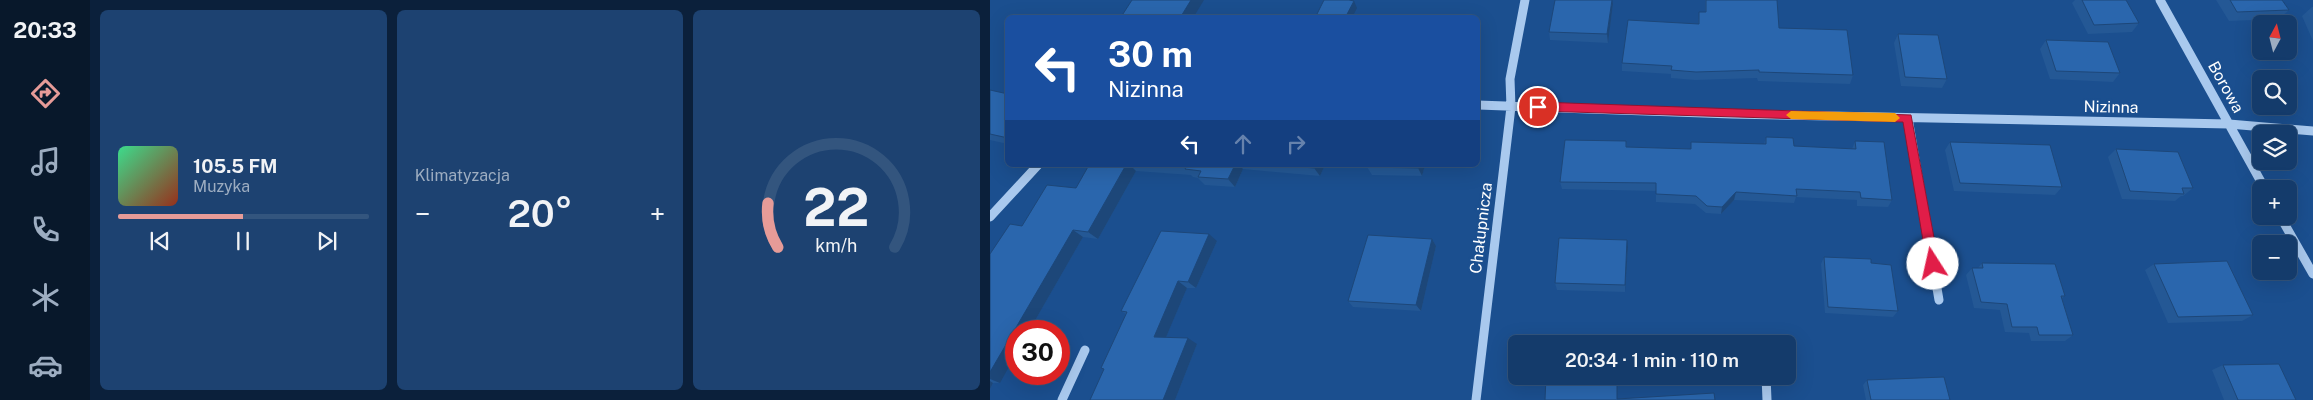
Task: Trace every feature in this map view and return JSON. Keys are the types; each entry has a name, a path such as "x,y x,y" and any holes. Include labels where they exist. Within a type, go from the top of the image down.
{"street":[{"name":"Chałupnicza","path":"1476,400 1511,107 1510,79 1526,0"},
{"name":"Borowa","path":"2160,0 2260,180"},
{"name":"Nizinna","path":"1480,106 1908,118 2229,124 2313,131"},
{"path":"1908,118 1939,300"},
{"path":"990,217 1036,167"},
{"path":"2285,225 2313,274"},
{"path":"1062,400 1085,350"},
{"path":"1766,385 1767,400"}],"building":[{"path":"1132,0 1191,0 1182,15 1122,15"},
{"path":"1324,0 1354,1 1347,15 1316,15"},
{"path":"1555,0 1612,0 1607,34 1549,32"},
{"path":"1706,0 1777,0 1779,28 1847,30 1853,75 1759,72 1759,70 1696,72 1671,70 1672,66 1622,63 1628,20 1699,24 1699,12 1706,12"},
{"path":"2082,0 2126,0 2139,23 2094,25"},
{"path":"2230,0 2282,0 2289,10 2237,12"},
{"path":"1898,34 1938,35 1947,79 1905,77"},
{"path":"2046,40 2108,42 2120,73 2056,71"},
{"path":"990,90 1005,93 1005,137 990,134"},
{"path":"1766,137 1793,138 1794,146 1856,149 1855,141 1884,142 1892,200 1861,198 1860,192 1796,189 1797,196 1736,192 1722,207 1707,206 1696,196 1656,194 1656,183 1560,182 1565,140 1626,141 1626,147 1691,149 1691,142 1766,144"},
{"path":"1950,142 2050,145 2062,187 1960,183"},
{"path":"2116,149 2178,152 2193,188 2182,188 2184,194 2130,191"},
{"path":"1088,167 1125,167 1088,232 1073,230 1020,320 1005,320 1005,346 990,372 990,254 1010,224 1022,226 1047,185 1076,188"},
{"path":"1186,167 1234,167 1228,179 1198,177 1201,171 1185,169"},
{"path":"1367,167 1418,167 1418,168"},
{"path":"1161,231 1209,234 1188,282 1178,281 1154,337 1188,338 1163,400 1090,400 1104,369 1101,368 1127,312 1121,311"},
{"path":"1368,235 1432,239 1416,305 1348,301"},
{"path":"1559,238 1627,240 1625,285 1555,283"},
{"path":"1824,257 1871,259 1871,263 1891,265 1898,311 1828,307"},
{"path":"2227,261 2253,315 2178,317 2154,264"},
{"path":"1982,263 2055,264 2065,296 2061,296 2073,335 2039,335 2037,327 2012,327 2007,304 1981,302 1972,268 1983,268"},
{"path":"2279,364 2296,400 2238,400 2223,365"},
{"path":"1944,377 1950,400 1871,400 1867,380"},
{"path":"1546,385 1617,385 1617,399 1714,393 1715,400 1545,400"}],"slow traffic":[{"path":"1791,115 1895,118"}],"route":[{"path":"1538,107 1908,118 1933,264"}]}
